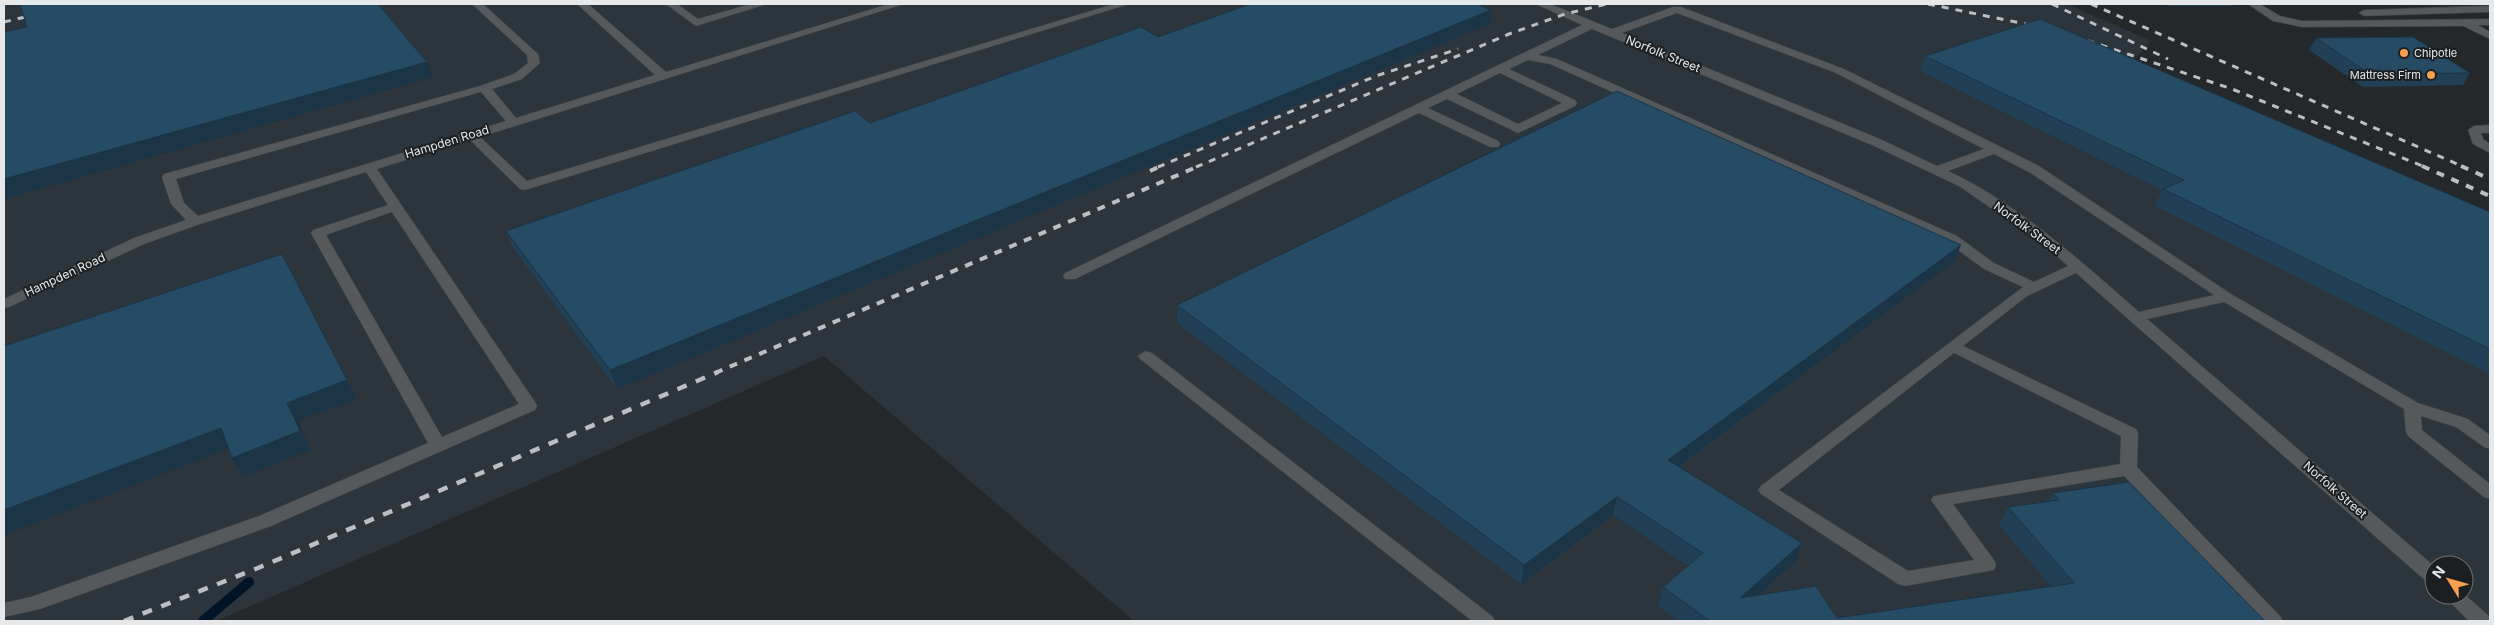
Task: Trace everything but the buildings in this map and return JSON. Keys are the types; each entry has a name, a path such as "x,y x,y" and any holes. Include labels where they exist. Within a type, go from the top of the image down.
{"street":[{"path":"479,5 493,4"},
{"path":"582,4 663,76"},
{"path":"671,4 696,23 762,4"},
{"path":"859,4 872,12"},
{"name":"Hampden Road","path":"4,304 139,241 195,221 899,4"},
{"path":"471,135 525,186 1119,4"},
{"name":"Norfolk Street","path":"1541,4 1876,142 1964,183 2052,244 2424,568"},
{"path":"2254,4 2277,19 2302,24 2490,22"},
{"path":"2430,4 2490,36"},
{"path":"2468,4 2490,17"},
{"path":"195,221 178,204 169,177 484,88 517,77 529,70 534,63 532,54 479,5"},
{"path":"1612,33 1677,9 1840,71 2034,169 2226,297 2412,407 2462,423 2490,443"},
{"path":"2277,19 2289,15 2490,9"},
{"path":"1070,276 1591,25"},
{"path":"1527,56 1553,62 1952,239 1989,266 2034,287"},
{"path":"1447,94 1518,129 1571,103 1500,69"},
{"path":"484,88 512,122"},
{"path":"1419,108 1494,144"},
{"path":"2490,129 2474,130 2477,141 2490,149"},
{"path":"1938,170 1994,149"},
{"path":"4,610 33,604 265,521 529,406 397,206 369,167"},
{"path":"397,206 318,233 438,446"},
{"path":"2077,266 2022,293 1767,490 1905,578 1987,564 1940,500 2128,469"},
{"path":"2136,317 2226,297"},
{"path":"1952,347 2130,433 2128,469 2273,621"},
{"path":"1146,356 1485,621"},
{"path":"2412,407 2414,432 2490,493"},
{"path":"2465,605 2482,621"}],"shaded area":[{"path":"4,4 2067,4 2151,41 2133,60 2490,218 2490,621 1134,621 824,356 216,621 4,621"}],"waterway":[{"path":"203,621 249,582"}],"railway":[{"path":"1196,167 1509,34 1565,14 1607,4"},
{"path":"1928,4 2040,27"},
{"path":"2052,4 2168,59"},
{"path":"2091,4 2464,167"},
{"path":"4,22 38,14"},
{"path":"2074,36 2232,89 2425,167"},
{"path":"1158,167 1376,76 1458,49"},
{"path":"1150,171 1161,166"},
{"path":"715,373 1199,166"},
{"path":"2422,166 2490,196"},
{"path":"2461,166 2490,179"},
{"path":"124,621 258,568 718,372"}],"place":[{"name":"Chipotle","path":"2404,53"},
{"name":"Mattress Firm","path":"2431,75"}]}
